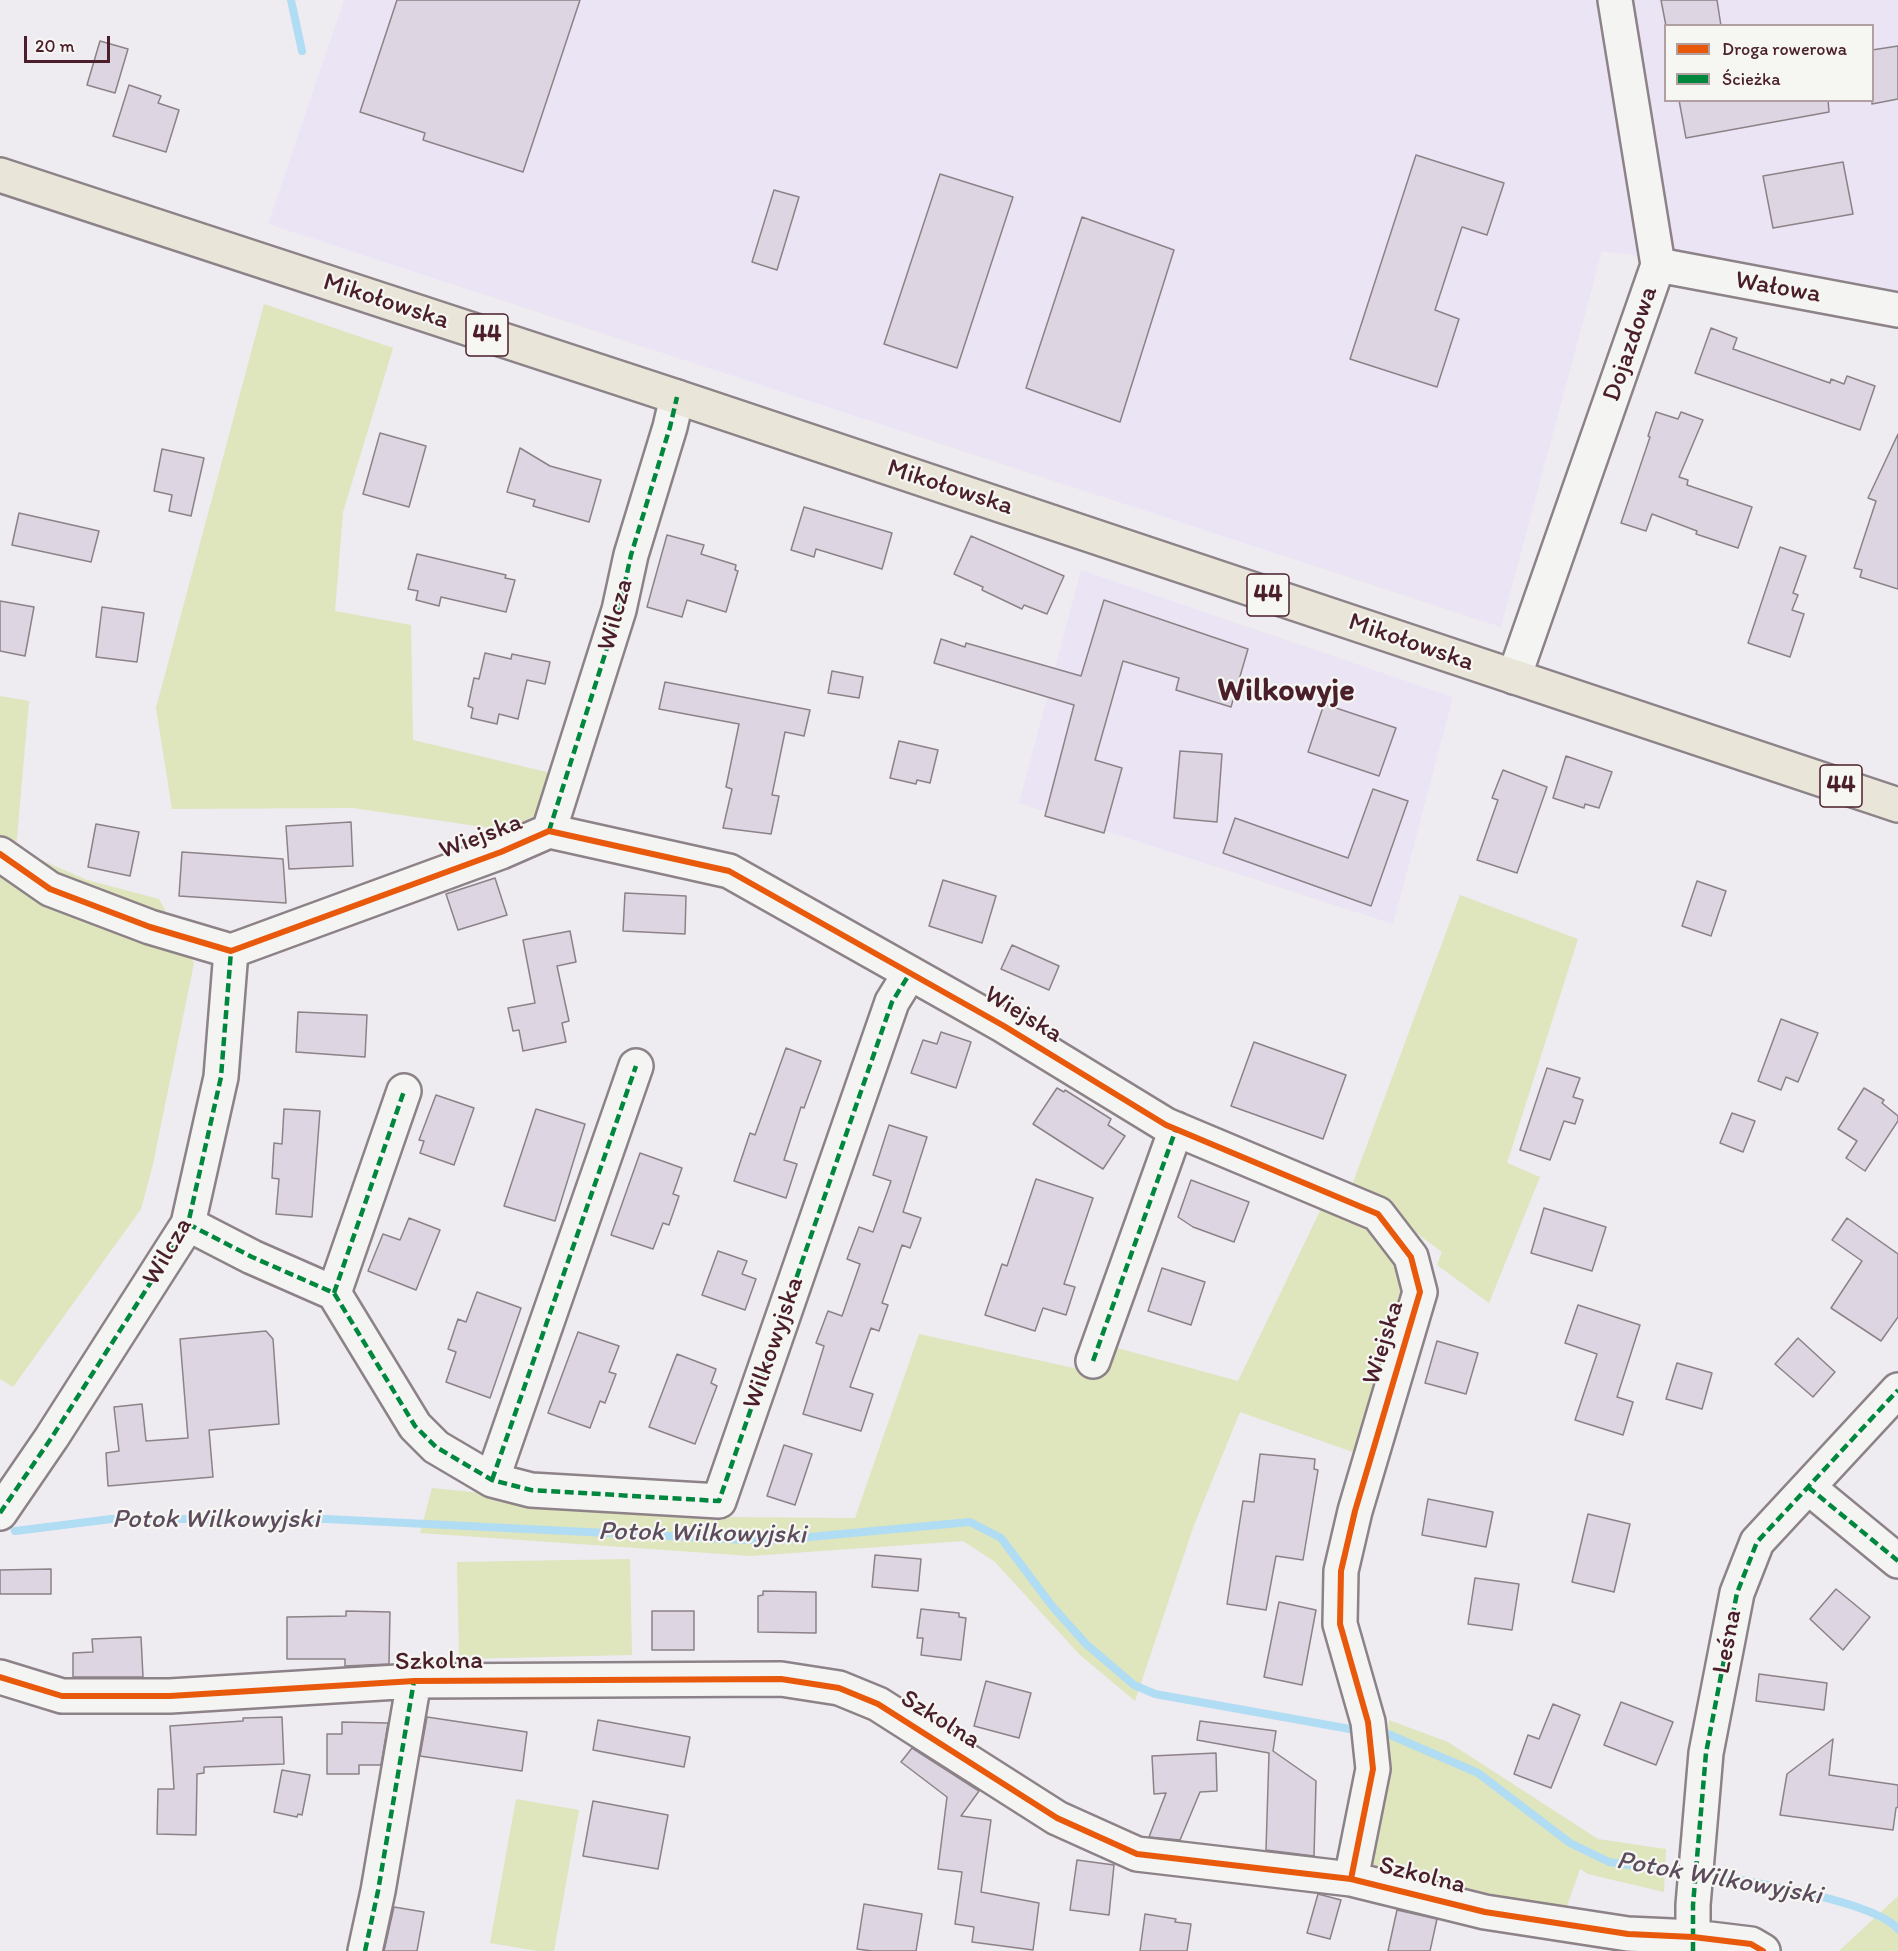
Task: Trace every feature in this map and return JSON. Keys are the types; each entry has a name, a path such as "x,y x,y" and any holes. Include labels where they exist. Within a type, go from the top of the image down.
{"main road":[{"name":"Mikołowska","path":"0,175 677,397 1898,805"}],"street":[{"name":"Dojazdowa","path":"1514,677 1658,266 1615,0"},
{"name":"Wałowa","path":"1658,266 1898,310"},
{"name":"Wilcza","path":"549,831 619,610 631,555 677,397"},
{"name":"Wiejska","path":"231,951 501,852 549,831 729,871 1004,1026 1166,1125 1378,1214 1411,1257 1420,1292 1355,1511 1341,1570 1340,1624 1370,1737 1373,1769 1352,1878"},
{"path":"0,854 50,889 150,927 231,951"},
{"name":"Wilcza","path":"0,1513 52,1437 188,1224 221,1077 231,951"},
{"name":"Wilkowyjska","path":"334,1293 415,1426 436,1448 492,1480 531,1490 719,1501 892,1002 910,973"},
{"path":"492,1480 636,1066"},
{"path":"188,1224 252,1257 334,1293 404,1090"},
{"path":"1093,1362 1176,1129"},
{"name":"Leśna","path":"1693,1944 1697,1856 1706,1753 1737,1593 1757,1542 1898,1390"},
{"path":"1808,1487 1898,1561"},
{"name":"Szkolna","path":"0,1677 63,1696 170,1696 414,1681 781,1679 839,1688 878,1704 1057,1818 1137,1854 1352,1878 1485,1912 1693,1944 1751,1944 1763,1951"},
{"path":"365,1951 378,1891 414,1681"}],"shaded area":[{"path":"344,0 1898,0 1898,292 1602,251 1501,627 268,224"},
{"path":"1081,570 1453,697 1393,924 1019,803"}],"green space":[{"path":"264,304 393,348 343,512 335,611 411,625 413,740 555,774 545,803 534,816 504,830 353,808 172,809 156,708"},
{"path":"0,696 29,701 16,849 87,880 159,899 194,963 153,1164 141,1209 13,1387 0,1379"},
{"path":"1460,895 1578,939 1507,1163 1540,1177 1489,1303 1437,1265 1442,1252 1352,1185"},
{"path":"1321,1209 1374,1225 1395,1255 1409,1291 1361,1455 1240,1412 1194,1525 1135,1701 1080,1655 995,1562 963,1541 751,1556 420,1533 432,1488 721,1517 855,1518 919,1334 1101,1374 1110,1346 1238,1381"},
{"path":"630,1559 632,1655 459,1659 457,1562"},
{"path":"1389,1720 1448,1742 1598,1839 1666,1849 1664,1892 1588,1874 1580,1869 1565,1912 1528,1909 1403,1876 1371,1864 1391,1776 1385,1751"},
{"path":"516,1799 579,1810 554,1951 537,1951 490,1943"},
{"path":"1898,1896 1898,1951 1839,1951"}],"building":[{"path":"397,0 580,0 523,172 423,140 425,133 360,112"},
{"path":"1661,0 1717,0 1721,24 1666,24"},
{"path":"100,41 128,49 115,93 87,85"},
{"path":"1898,46 1898,99 1872,104 1874,102 1874,50"},
{"path":"129,85 161,96 158,103 179,110 166,152 113,136"},
{"path":"1679,102 1828,102 1829,112 1686,138"},
{"path":"1416,155 1504,183 1487,235 1462,227 1435,310 1459,319 1437,387 1350,359"},
{"path":"1843,162 1853,214 1773,228 1763,176"},
{"path":"940,174 1013,197 957,368 884,344"},
{"path":"774,190 799,197 777,270 752,262"},
{"path":"1082,217 1174,250 1120,422 1026,388"},
{"path":"1711,328 1737,338 1733,349 1830,383 1831,379 1844,384 1847,376 1875,386 1860,430 1695,373"},
{"path":"1656,412 1678,419 1681,412 1703,420 1679,477 1688,480 1687,485 1752,507 1738,548 1696,534 1697,531 1652,514 1646,531 1621,523"},
{"path":"380,433 426,446 409,507 363,494"},
{"path":"1898,434 1898,589 1860,577 1862,570 1854,568 1876,501 1868,498"},
{"path":"520,448 550,466 601,480 589,522 533,506 535,500 507,492"},
{"path":"162,449 204,458 191,516 169,511 172,495 154,491"},
{"path":"804,507 892,533 882,569 816,549 814,557 791,550"},
{"path":"19,513 99,531 91,562 12,545"},
{"path":"667,535 704,545 701,554 736,565 735,570 738,571 726,612 687,600 682,617 647,607"},
{"path":"971,536 1064,576 1047,614 1024,605 1022,609 954,574"},
{"path":"1780,547 1806,556 1793,593 1798,595 1792,610 1804,614 1790,657 1748,643"},
{"path":"417,554 506,575 505,578 515,580 506,612 441,597 439,606 416,600 418,591 408,589"},
{"path":"1104,600 1248,649 1231,707 1176,690 1179,678 1123,661 1095,760 1122,768 1104,833 1045,816 1074,705 934,663 941,639 965,647 966,643 1081,676"},
{"path":"0,601 34,607 25,656 0,651"},
{"path":"102,607 144,613 137,662 96,657"},
{"path":"485,653 511,659 512,654 550,662 545,684 527,680 518,719 499,714 497,724 471,718 473,708 468,706 474,678 479,679"},
{"path":"832,671 863,677 859,698 828,693"},
{"path":"665,682 810,710 804,736 785,732 772,795 779,796 771,834 723,828 732,789 726,787 739,724 659,709"},
{"path":"1324,704 1396,728 1379,776 1308,752"},
{"path":"899,741 938,750 930,783 917,780 916,784 890,778"},
{"path":"1180,751 1222,754 1217,822 1174,818"},
{"path":"1566,756 1612,772 1599,808 1585,804 1584,808 1553,798"},
{"path":"1503,770 1547,787 1517,873 1477,860 1498,800 1492,798"},
{"path":"1373,789 1408,801 1371,906 1223,853 1235,818 1348,858"},
{"path":"351,822 353,866 289,869 286,826"},
{"path":"96,824 139,832 130,876 88,867"},
{"path":"182,852 283,859 286,903 179,896"},
{"path":"495,878 507,915 458,930 446,894"},
{"path":"943,880 996,896 982,943 929,926"},
{"path":"1697,881 1726,891 1711,936 1682,926"},
{"path":"625,893 686,896 685,934 623,931"},
{"path":"570,931 576,962 557,966 569,1021 562,1023 566,1042 523,1051 519,1030 513,1031 508,1008 535,1003 523,940"},
{"path":"1012,945 1059,966 1049,990 1001,969"},
{"path":"298,1012 367,1015 365,1057 296,1052"},
{"path":"1781,1019 1818,1033 1798,1082 1786,1077 1781,1090 1758,1081"},
{"path":"941,1032 971,1042 956,1088 911,1073 923,1040 937,1044"},
{"path":"1254,1042 1346,1075 1323,1139 1231,1106"},
{"path":"786,1048 821,1061 804,1108 801,1107 784,1160 797,1164 786,1198 734,1181 750,1133 755,1135"},
{"path":"1547,1068 1580,1078 1573,1097 1583,1100 1575,1124 1564,1121 1550,1160 1520,1150"},
{"path":"1057,1088 1064,1092 1065,1090 1111,1119 1108,1125 1125,1136 1103,1169 1033,1124"},
{"path":"1864,1088 1884,1100 1882,1103 1898,1116 1898,1121 1865,1171 1846,1158 1857,1141 1838,1129"},
{"path":"436,1095 474,1108 454,1165 420,1153 424,1141 419,1140"},
{"path":"284,1109 320,1111 312,1217 276,1214 279,1179 272,1178 274,1143 282,1144"},
{"path":"536,1109 585,1124 555,1221 504,1206"},
{"path":"1732,1113 1755,1121 1743,1152 1720,1143"},
{"path":"889,1125 927,1137 903,1212 921,1218 910,1248 902,1245 882,1303 888,1305 879,1331 871,1328 850,1387 873,1394 861,1431 803,1414 824,1346 816,1343 828,1311 842,1316 860,1264 847,1259 859,1227 873,1232 891,1181 873,1175"},
{"path":"640,1153 682,1168 673,1194 679,1196 669,1225 663,1223 653,1249 611,1235"},
{"path":"1036,1179 1093,1198 1064,1284 1075,1287 1066,1315 1043,1308 1035,1331 985,1315 1002,1264 1007,1266"},
{"path":"1191,1180 1249,1202 1234,1242 1193,1227 1178,1217"},
{"path":"1544,1208 1606,1227 1592,1271 1531,1253"},
{"path":"409,1218 440,1230 416,1290 368,1271 383,1234 400,1240"},
{"path":"1847,1218 1898,1254 1898,1317 1881,1341 1831,1308 1862,1261 1832,1240"},
{"path":"718,1251 747,1261 742,1274 756,1279 745,1310 702,1295"},
{"path":"1162,1268 1205,1282 1191,1325 1148,1311"},
{"path":"477,1292 521,1308 490,1398 446,1382 456,1352 448,1349 458,1319 466,1322"},
{"path":"1578,1305 1640,1325 1617,1397 1633,1402 1623,1435 1575,1420 1597,1354 1565,1343"},
{"path":"266,1331 273,1339 279,1424 209,1430 213,1477 108,1486 106,1453 119,1451 114,1407 142,1404 146,1441 188,1438 180,1339"},
{"path":"578,1332 619,1346 609,1372 616,1374 605,1403 600,1401 590,1428 548,1413"},
{"path":"1798,1338 1835,1372 1813,1397 1775,1364"},
{"path":"1437,1341 1478,1353 1466,1394 1425,1383"},
{"path":"677,1354 716,1369 711,1383 717,1386 695,1444 649,1427"},
{"path":"1677,1363 1712,1373 1702,1409 1666,1399"},
{"path":"784,1445 812,1454 795,1505 767,1496"},
{"path":"1260,1454 1315,1459 1314,1469 1318,1470 1303,1560 1276,1556 1266,1610 1227,1604 1243,1501 1254,1502"},
{"path":"1428,1499 1493,1512 1486,1547 1422,1535"},
{"path":"1588,1514 1630,1524 1614,1592 1572,1582"},
{"path":"875,1555 921,1559 918,1591 872,1587"},
{"path":"51,1569 51,1594 0,1594 0,1570"},
{"path":"1475,1578 1519,1584 1512,1630 1468,1624"},
{"path":"1836,1589 1870,1617 1843,1650 1810,1619"},
{"path":"763,1591 816,1592 816,1633 758,1632 758,1596 763,1595"},
{"path":"1279,1602 1316,1610 1302,1685 1264,1677"},
{"path":"921,1609 959,1613 959,1617 966,1618 961,1660 921,1655 923,1638 917,1638"},
{"path":"346,1611 390,1612 389,1664 345,1666 345,1659 287,1659 287,1617 346,1616"},
{"path":"652,1611 694,1611 694,1650 652,1650"},
{"path":"141,1637 143,1677 73,1677 73,1653 93,1652 92,1639"},
{"path":"1759,1674 1827,1683 1824,1710 1756,1701"},
{"path":"986,1681 1031,1693 1019,1738 974,1726"},
{"path":"1621,1702 1673,1722 1656,1765 1604,1745"},
{"path":"1553,1704 1580,1715 1551,1788 1514,1774 1528,1735 1539,1739"},
{"path":"282,1717 284,1764 204,1767 204,1773 197,1774 196,1835 157,1834 158,1789 174,1789 170,1726 243,1721 243,1718"},
{"path":"427,1717 527,1732 522,1771 420,1756"},
{"path":"598,1720 690,1737 684,1767 593,1750"},
{"path":"1200,1721 1276,1731 1273,1751 1316,1781 1314,1856 1266,1850 1269,1753 1197,1740"},
{"path":"342,1722 388,1723 381,1765 359,1765 359,1774 327,1774 327,1734 342,1734"},
{"path":"1833,1739 1829,1775 1898,1785 1898,1807 1893,1830 1780,1815 1787,1774"},
{"path":"912,1748 979,1791 961,1816 991,1820 981,1892 1039,1903 1033,1950 972,1942 974,1927 955,1924 962,1872 938,1869 947,1797 901,1762"},
{"path":"1216,1753 1217,1791 1200,1792 1180,1840 1149,1837 1166,1793 1154,1794 1152,1756"},
{"path":"282,1770 310,1775 302,1815 298,1814 297,1817 274,1812"},
{"path":"593,1801 668,1815 658,1869 583,1856"},
{"path":"1077,1860 1114,1865 1109,1915 1070,1910"},
{"path":"1318,1894 1341,1900 1330,1939 1307,1933"},
{"path":"864,1904 922,1914 916,1951 857,1949"},
{"path":"394,1907 424,1912 417,1951 384,1951"},
{"path":"1397,1910 1437,1919 1430,1951 1388,1951"},
{"path":"1145,1914 1191,1924 1187,1951 1140,1951"}],"waterway":[{"path":"291,0 302,51"},
{"name":"Potok Wilkowyjski","path":"15,1531 111,1519 326,1519 767,1541 970,1522 1001,1538 1052,1606 1086,1644 1134,1685 1155,1694 1350,1729"},
{"name":"Potok Wilkowyjski","path":"1388,1734 1478,1773 1570,1843 1609,1862 1689,1874"},
{"name":"Potok Wilkowyjski","path":"1701,1875 1719,1876 1841,1902 1885,1919 1898,1929"}],"marked path":[{"path":"549,831 619,610 631,555 677,397"},
{"path":"0,1513 52,1437 188,1224 221,1077 231,951"},
{"path":"188,1224 252,1257 334,1293 415,1426 436,1447 492,1480 531,1490 719,1501 892,1002 910,973"},
{"path":"492,1480 636,1066"},
{"path":"334,1293 404,1091"},
{"path":"1093,1361 1176,1129"},
{"path":"1693,1951 1693,1905 1706,1753 1737,1593 1757,1542 1898,1390"},
{"path":"1808,1487 1898,1561"},
{"path":"365,1951 378,1891 414,1681"}],"cycle path":[{"path":"0,854 50,889 150,927 231,951 501,852 549,831 729,871 1004,1026 1166,1125 1378,1214 1411,1257 1420,1292 1355,1511 1341,1571 1340,1624 1368,1722 1373,1769 1351,1879"},
{"path":"0,1677 62,1696 170,1696 414,1681 781,1679 839,1688 878,1704 1057,1818 1137,1854 1351,1879 1485,1912 1628,1934 1693,1937 1751,1944 1763,1951"}],"district":[{"name":"Wilkowyje","path":"1286,692"}]}
